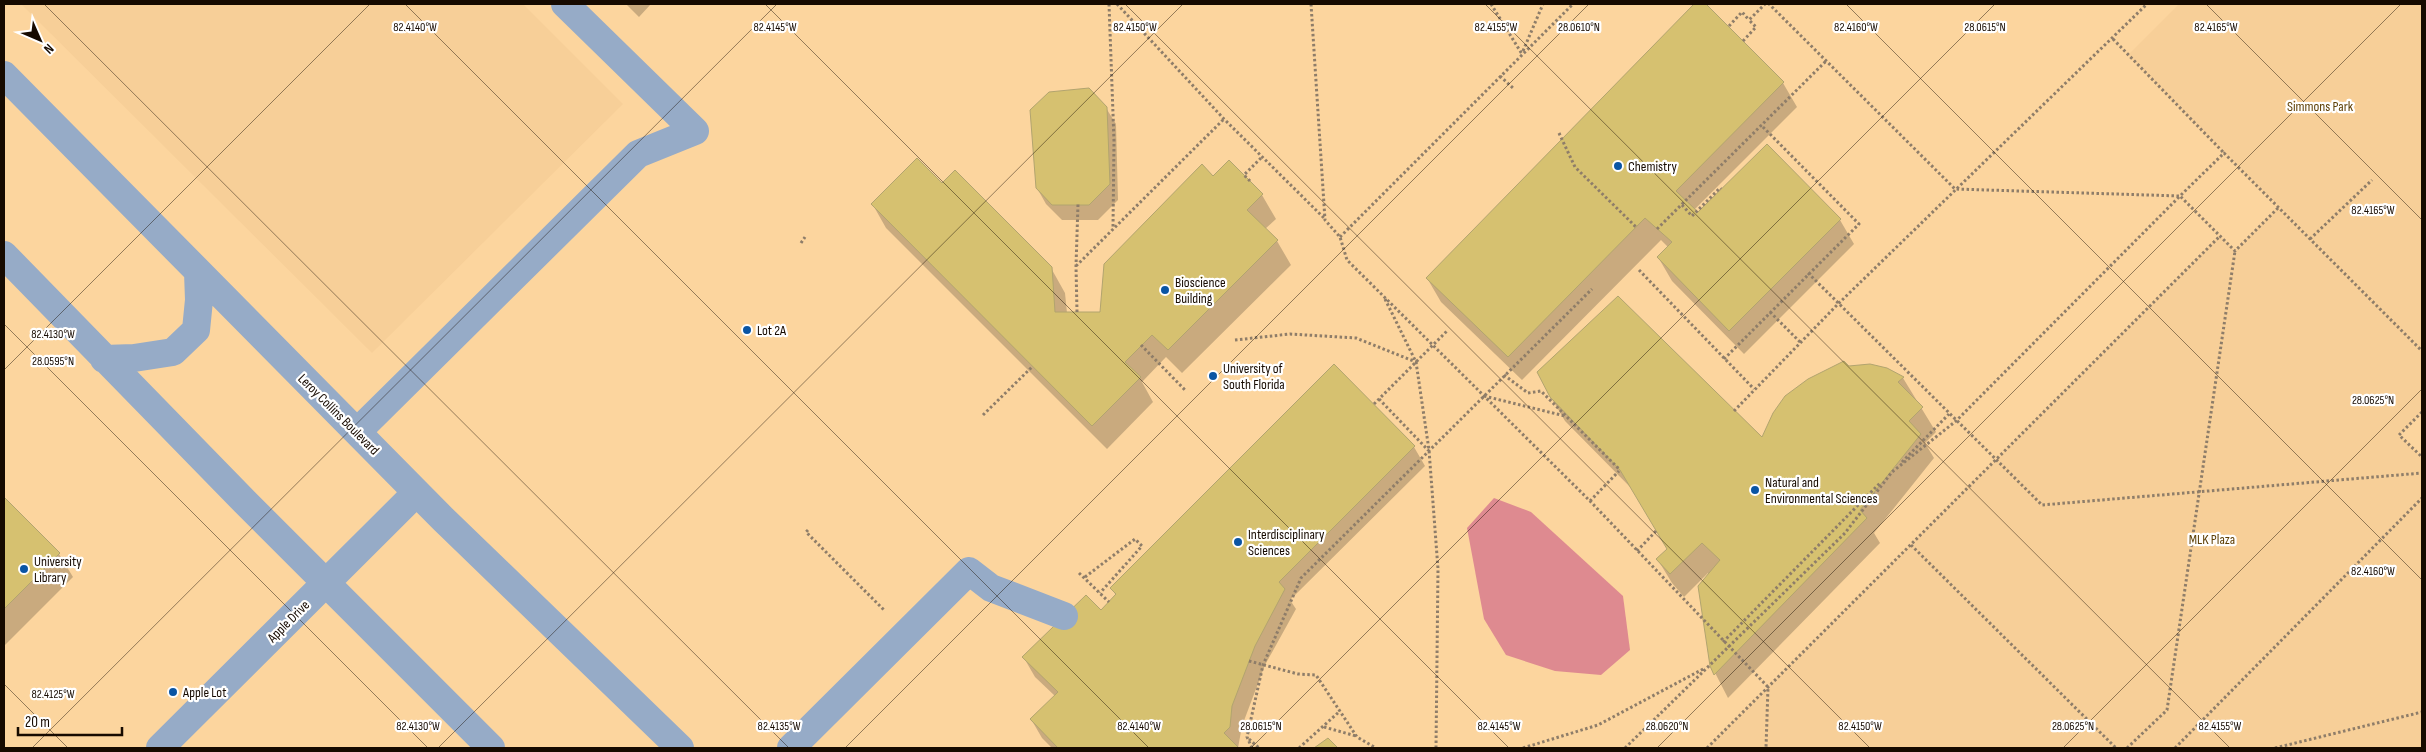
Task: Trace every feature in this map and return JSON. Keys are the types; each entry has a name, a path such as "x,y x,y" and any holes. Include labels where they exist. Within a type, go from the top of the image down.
{"street":[{"path":"357,432 638,154 695,131 565,4"},
{"name":"Leroy Collins Boulevard","path":"4,75 416,492 680,748"},
{"path":"4,255 104,359 491,748"},
{"path":"104,359 134,358 173,352 196,330 199,300 198,272"},
{"name":"Apple Drive","path":"160,748 416,492"},
{"path":"791,748 969,572 991,588 1064,616"}],"path":[{"path":"1109,4 1114,141 1113,227"},
{"path":"1117,4 1224,118 1325,220 1340,237 1347,260 1590,501 1768,687 1766,748"},
{"path":"1311,4 1325,220"},
{"path":"1491,4 1522,54"},
{"path":"1522,54 1542,4"},
{"path":"1340,237 1573,4"},
{"path":"1749,20 1767,4 1955,189 2180,196 2235,251"},
{"path":"1734,411 1839,303 2147,4"},
{"path":"1730,26 1742,12 1756,27 1743,41"},
{"path":"2113,39 2278,208 2422,351"},
{"path":"1657,229 1826,61"},
{"path":"1500,76 1514,89"},
{"path":"1076,266 1224,118"},
{"path":"1724,359 1859,224 1761,126"},
{"path":"1559,133 1575,167 1636,228"},
{"path":"1110,144 1114,141"},
{"path":"1625,748 1845,533 1892,472 1956,421 2224,153"},
{"path":"1250,181 1244,175 1262,157"},
{"path":"2310,239 2372,180"},
{"path":"1682,205 1692,216 1721,189"},
{"path":"1077,312 1078,204"},
{"path":"2127,748 2167,710 2235,251 2278,208"},
{"path":"1707,748 2220,236"},
{"path":"801,243 805,237"},
{"path":"1640,270 1754,389"},
{"path":"1808,273 2042,505 2422,473"},
{"path":"1252,748 1247,737 1263,665 1301,578 1592,289"},
{"path":"1383,296 1416,362 1429,450 1438,569 1436,748"},
{"path":"1770,312 1801,343"},
{"path":"1374,404 1448,330"},
{"path":"1235,340 1290,334 1356,338 1416,362"},
{"path":"1141,345 1184,390"},
{"path":"983,415 1033,366"},
{"path":"1504,375 1528,393 1541,391 1620,470 1590,501"},
{"path":"1483,396 1566,416"},
{"path":"1379,398 1429,450"},
{"path":"2422,412 2399,435 2422,457"},
{"path":"1723,642 1949,414"},
{"path":"2419,454 2422,450"},
{"path":"2175,748 2422,498"},
{"path":"808,530 806,532 888,614"},
{"path":"1637,551 1657,530"},
{"path":"1085,577 1135,539 1142,546 1100,593"},
{"path":"1911,545 2116,748"},
{"path":"1080,574 1109,602"},
{"path":"1249,661 1298,674 1316,675 1357,737"},
{"path":"1524,748 1598,725 1710,666"},
{"path":"1299,748 1340,711"},
{"path":"2275,748 2422,712"},
{"path":"1324,727 1357,737 1376,748"},
{"path":"1247,737 1259,748"}],"shaded area":[{"name":"University of South Florida","path":"4,4 2422,4 2422,748 4,748"},
{"path":"1494,498 1531,512 1623,596 1630,650 1601,675 1555,671 1506,655 1484,619 1467,528"}],"green space":[{"path":"21,4 523,4 623,104 372,353"},
{"name":"MLK Plaza","path":"2179,4 2422,4 2422,412 2399,435 2422,458 2422,748 1707,748 2220,236 2235,251 2278,208 2397,325 2128,55"}],"building":[{"name":"Chemistry","path":"1694,4 1706,4 1784,82 1676,191 1698,212 1767,144 1841,219 1729,331 1657,257 1672,242 1645,218 1508,357 1426,278"},
{"path":"1089,88 1107,107 1110,184 1089,205 1052,205 1036,188 1030,110 1049,92"},
{"name":"Bioscience Building","path":"917,158 942,183 955,170 1052,267 1055,312 1100,312 1104,264 1202,164 1213,176 1229,160 1263,194 1247,210 1278,240 1168,350 1152,335 1125,362 1141,377 1092,426 871,204"},
{"name":"Natural and Environmental Sciences","path":"1618,296 1762,437 1773,413 1785,396 1808,379 1844,361 1849,366 1870,364 1887,368 1904,377 1898,382 1923,407 1909,421 1921,434 1860,510 1867,518 1714,675 1710,666 1698,586 1720,560 1702,543 1670,574 1656,559 1667,549 1620,470 1550,397 1537,372"},
{"name":"Interdisciplinary Sciences","path":"1334,364 1415,446 1279,582 1285,589 1255,646 1232,706 1230,727 1224,733 1239,748 1058,748 1030,719 1058,692 1022,657 1086,595 1101,610 1116,594 1110,588"},
{"name":"University Library","path":"4,497 60,553 4,609"},
{"path":"1328,738 1338,748 1314,748"}],"place":[{"name":"Chemistry","path":"1618,166"},
{"name":"Bioscience Building","path":"1165,290"},
{"name":"Lot 2A","path":"747,330"},
{"name":"University of South Florida","path":"1213,376"},
{"name":"Natural and Environmental Sciences","path":"1755,490"},
{"name":"Interdisciplinary Sciences","path":"1238,542"},
{"name":"University Library","path":"24,569"},
{"name":"Apple Lot","path":"173,692"}],"park label":[{"name":"Simmons Park","path":"2320,106"}]}
